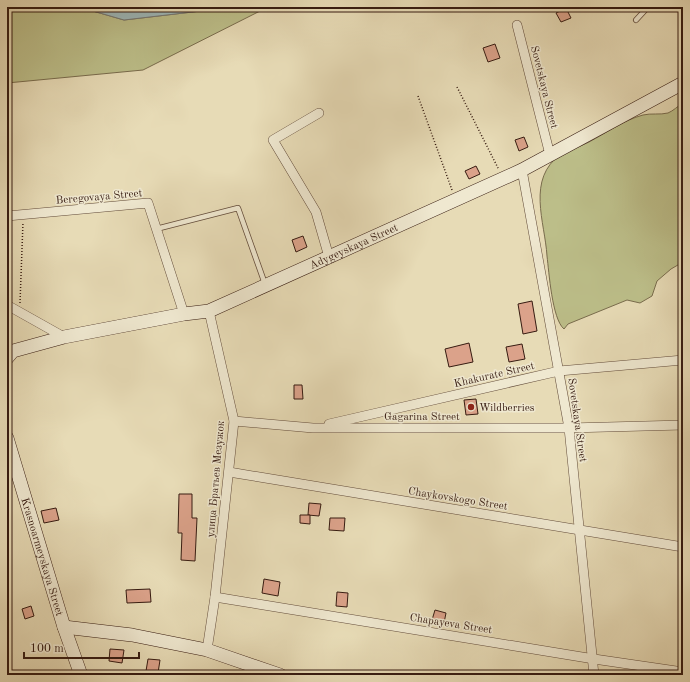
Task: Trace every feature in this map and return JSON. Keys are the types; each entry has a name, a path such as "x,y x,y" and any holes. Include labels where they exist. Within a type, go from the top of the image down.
{"main road":[{"name":"Adygeyskaya Street","path":"7,358 13,351 64,337 184,314 209,311 522,170 683,83"},
{"name":"Krasnoarmeyskaya Street","path":"7,438 64,626 81,675"},
{"path":"64,626 132,635 207,650 280,675"}],"street":[{"name":"Sovetskaya Street","path":"517,25 550,155"},
{"path":"319,113 273,140 316,212 329,257"},
{"name":"Sovetskaya Street","path":"522,170 569,428 578,530 594,659 594,675"},
{"name":"Beregovaya Street","path":"7,216 148,203 184,314"},
{"path":"7,305 64,337"},
{"name":"улица Братьев Мезужок","path":"207,650 215,597 234,421 209,311"},
{"name":"Khakurate Street","path":"314,428 559,371 683,360"},
{"name":"Gagarina Street","path":"234,421 314,428 569,428 683,425"},
{"name":"Chaykovskogo Street","path":"229,472 683,547"},
{"name":"Chapayeva Street","path":"215,597 594,659 683,672"}],"lane":[{"path":"636,20 648,7"},
{"path":"156,229 238,208 266,286"}],"path":[{"path":"457,87 503,178"},
{"path":"418,96 456,200"},
{"path":"20,312 22,215"}],"green space":[{"path":"7,7 79,7 124,20 235,7 268,7 143,70 7,83"},
{"path":"683,103 683,262 671,269 657,281 652,296 640,303 627,300 568,324 564,329 560,324 554,306 541,215 541,188 544,176 550,164 564,152 586,144 629,120 646,114 668,113"}],"water":[{"path":"79,7 235,7 124,20"}],"building":[{"path":"566,8 571,18 561,22 556,13"},
{"path":"495,44 500,58 488,62 483,48"},
{"path":"524,137 528,147 519,151 515,140"},
{"path":"476,166 480,174 469,179 465,171"},
{"path":"303,236 307,247 296,252 292,240"},
{"path":"532,301 537,331 523,334 518,304"},
{"path":"469,343 473,362 449,367 445,349"},
{"path":"522,344 525,359 509,362 506,347"},
{"path":"294,385 302,385 303,399 294,399"},
{"name":"Wildberries","path":"476,399 478,414 466,415 464,400"},
{"path":"179,494 192,494 192,518 197,518 195,561 181,560 182,533 178,533"},
{"path":"309,503 321,504 319,516 308,515"},
{"path":"56,508 59,520 44,523 41,511"},
{"path":"300,515 310,515 310,524 300,523"},
{"path":"330,518 345,518 344,531 329,530"},
{"path":"264,579 280,582 278,596 262,593"},
{"path":"150,589 151,602 127,603 126,590"},
{"path":"337,592 348,593 347,607 336,606"},
{"path":"31,606 34,616 25,619 22,609"},
{"path":"435,610 446,613 444,623 432,620"},
{"path":"110,649 124,650 122,663 109,661"},
{"path":"148,659 160,660 158,673 146,671"}],"place":[{"name":"Wildberries","path":"471,407"}]}
